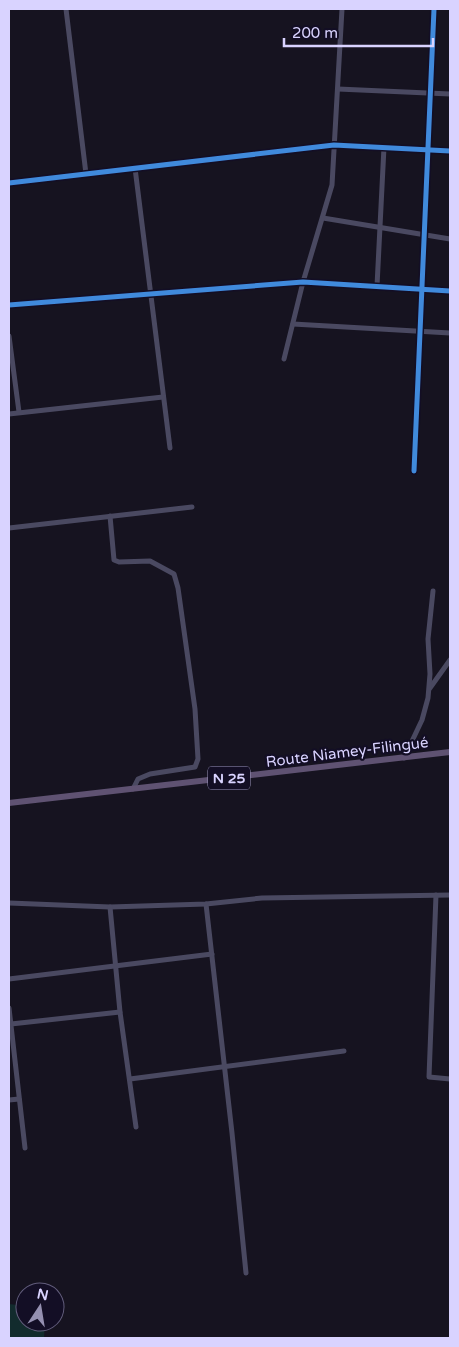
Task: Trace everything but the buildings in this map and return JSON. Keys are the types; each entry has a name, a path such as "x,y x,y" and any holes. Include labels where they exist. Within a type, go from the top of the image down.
{"main road":[{"name":"Route Niamey-Filingué","path":"9,803 450,752"}],"street":[{"path":"66,9 86,174"},
{"path":"284,358 332,185 342,9"},
{"path":"414,471 434,9"},
{"path":"338,89 450,94"},
{"path":"9,183 334,145 450,151"},
{"path":"377,286 384,147"},
{"path":"135,168 170,448"},
{"path":"323,218 450,239"},
{"path":"9,305 304,282 450,291"},
{"path":"293,324 450,333"},
{"path":"9,336 18,412"},
{"path":"9,414 163,397"},
{"path":"9,528 192,507"},
{"path":"110,516 114,560 119,562 150,561 174,574 178,588 195,709 198,759 195,767 138,779 133,789"},
{"path":"404,758 422,720 429,690 428,639 433,592"},
{"path":"429,690 450,660"},
{"path":"436,895 429,1077 450,1079"},
{"path":"9,903 110,907 206,904 262,898 450,895"},
{"path":"206,904 246,1273"},
{"path":"110,907 120,1012 136,1127"},
{"path":"9,978 212,954"},
{"path":"9,1008 24,1148"},
{"path":"10,1024 120,1012"},
{"path":"130,1078 344,1051"},
{"path":"9,1100 19,1098"}],"green space":[{"path":"9,1304 15,1305 15,1332 44,1332 44,1338 9,1338"}],"cycle path":[{"path":"414,471 434,9"},
{"path":"9,183 334,145 450,151"},
{"path":"9,305 303,282 450,291"}]}
